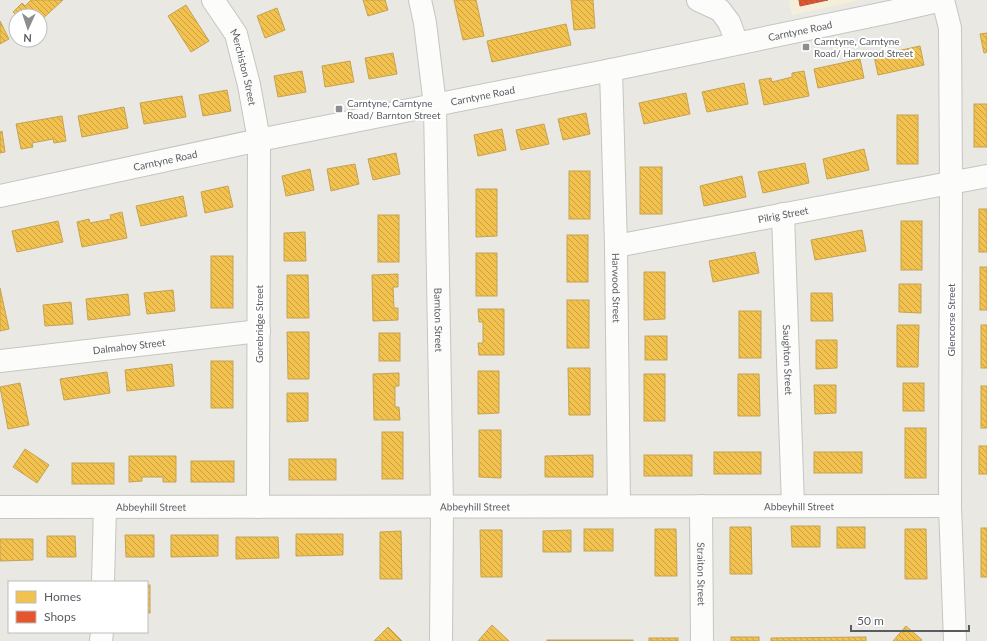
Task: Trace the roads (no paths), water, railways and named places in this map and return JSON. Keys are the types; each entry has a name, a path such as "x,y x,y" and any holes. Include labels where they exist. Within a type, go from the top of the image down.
{"street":[{"name":"Merchiston Street","path":"213,0 236,34 249,85 259,140"},
{"name":"Barnton Street","path":"420,0 425,24 435,105 442,507 441,641"},
{"path":"698,0 720,10 729,22 737,44"},
{"name":"Carntyne Road","path":"0,196 259,140 611,70 943,0"},
{"name":"Glencorse Street","path":"943,0 950,28 950,506 955,641"},
{"name":"Harwood Street","path":"611,70 616,246 619,506"},
{"name":"Gorebridge Street","path":"258,507 259,140"},
{"name":"Pilrig Street","path":"616,246 987,176"},
{"name":"Saughton Street","path":"783,214 793,506"},
{"name":"Dalmahoy Street","path":"0,361 259,330"},
{"name":"Straiton Street","path":"701,506 702,641"},
{"name":"Abbeyhill Street","path":"0,507 950,506"},
{"path":"103,581 105,507"}],"place":[{"name":"Carntyne, Carntyne Road/ Harwood Street","path":"806,47"},
{"name":"Carntyne, Carntyne Road/ Barnton Street","path":"339,109"}]}
